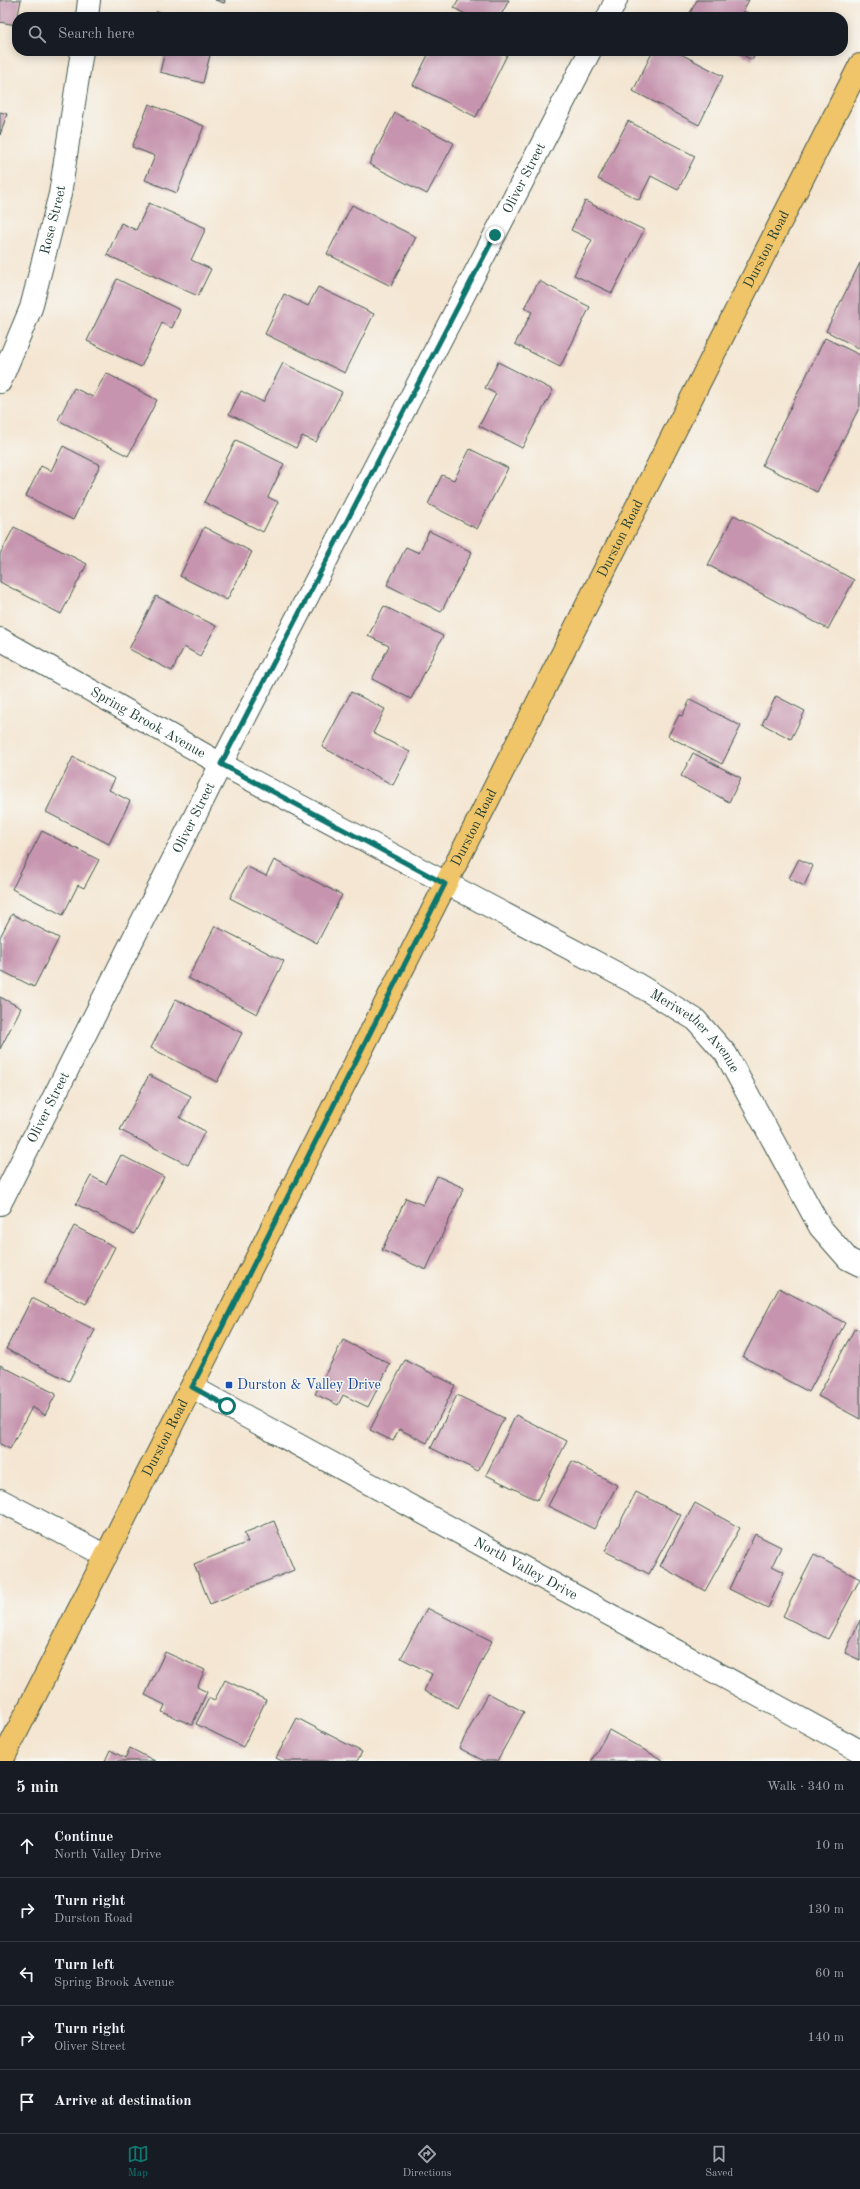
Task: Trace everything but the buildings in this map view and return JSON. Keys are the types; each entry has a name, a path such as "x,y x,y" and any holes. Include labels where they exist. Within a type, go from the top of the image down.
{"main road":[{"name":"Durston Road","path":"2,1761 445,884 857,78"}],"street":[{"path":"88,12 89,0"},
{"path":"610,12 616,0"},
{"name":"Rose Street","path":"0,382 32,308 60,194 81,56"},
{"name":"Oliver Street","path":"0,1204 221,764 587,56"},
{"name":"Spring Brook Avenue","path":"0,639 221,764 445,884"},
{"name":"Meriwether Avenue","path":"445,884 635,983 696,1020 726,1054 820,1227 848,1259 860,1265"},
{"name":"North Valley Drive","path":"192,1387 860,1751"},
{"path":"0,1500 106,1556"}],"place":[{"name":"Durston & Valley Drive","path":"229,1385"}],"route":[{"path":"227,1406 192,1387 445,884 221,764 495,235"}]}
